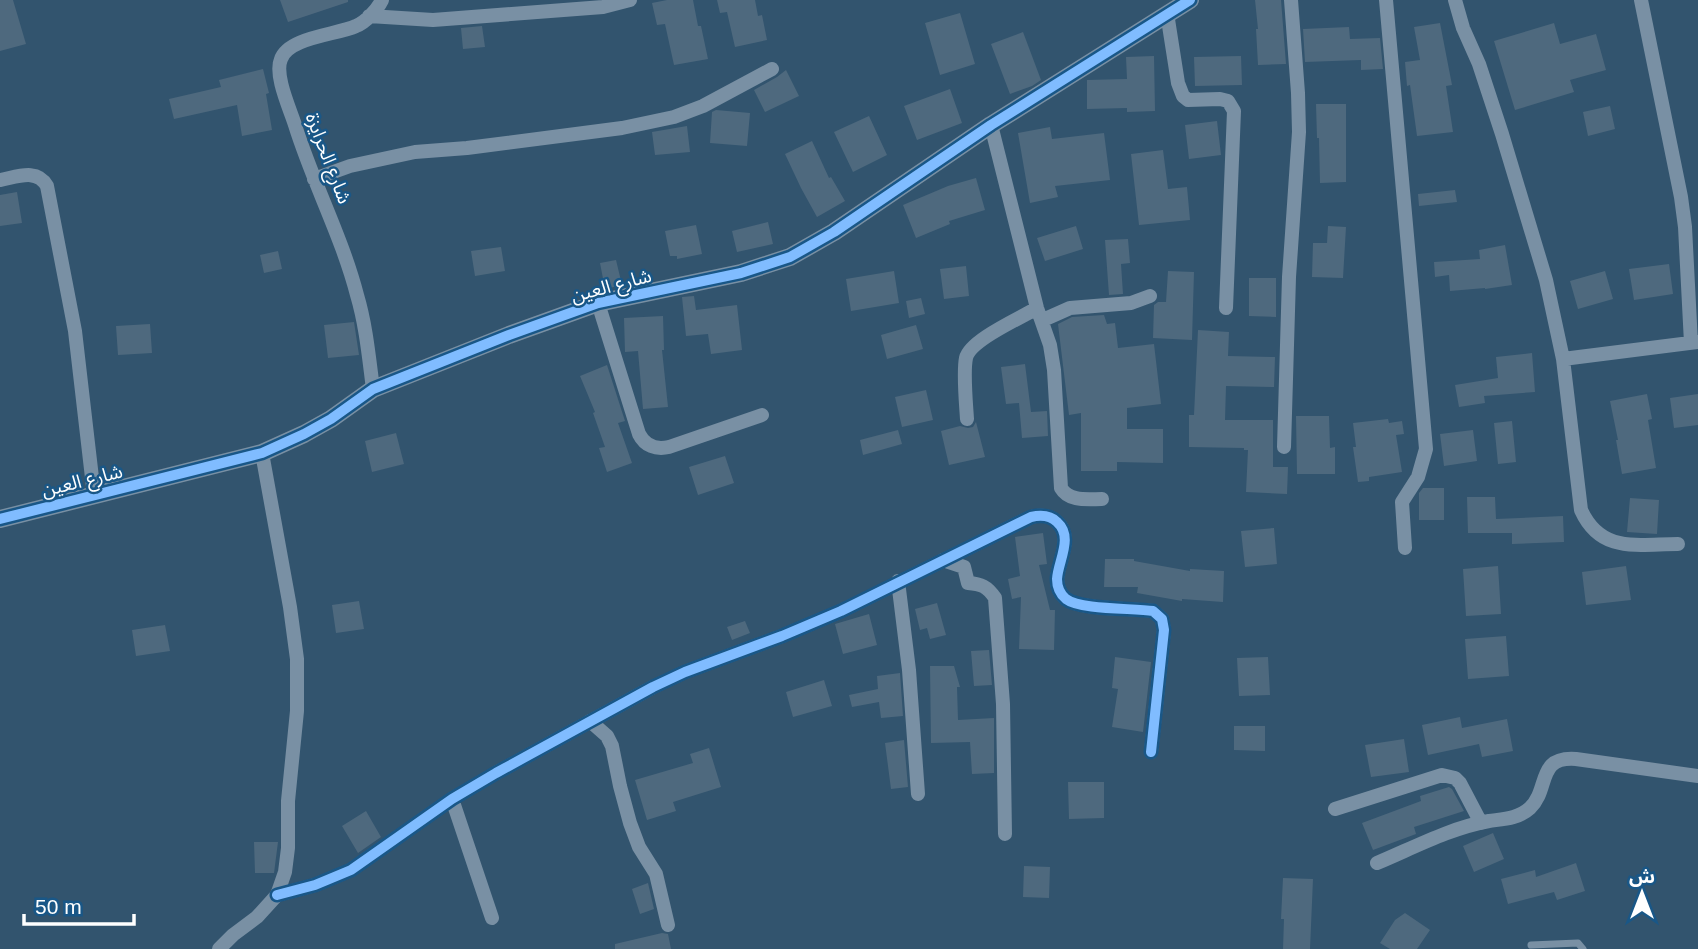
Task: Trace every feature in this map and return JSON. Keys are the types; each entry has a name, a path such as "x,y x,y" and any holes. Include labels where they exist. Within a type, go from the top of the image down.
{"street":[{"name":"شارع الحرايزة","path":"373,389 358,296 279,76 279,62 285,51 298,43 358,25 382,0"},
{"path":"369,16 433,20 603,7 630,0"},
{"name":"شارع العين","path":"0,519 262,453 322,424 373,389 509,335 598,303 741,273 790,257 834,232 991,125 1190,0"},
{"path":"1284,447 1289,277 1298,132 1292,0"},
{"path":"1386,0 1426,449 1418,477 1402,502 1405,548"},
{"path":"1455,0 1460,21 1487,87 1546,280 1563,359 1581,510 1593,530 1613,542 1678,544"},
{"path":"1563,359 1695,342 1681,197 1641,0"},
{"path":"1167,13 1178,83 1183,96 1188,100 1228,101 1234,111 1226,308"},
{"path":"314,179 350,166 415,152 622,128 674,117 703,106 772,69"},
{"path":"991,125 1052,358 1061,488 1071,498 1102,499"},
{"path":"0,180 35,176 43,179 47,187 75,331 94,495"},
{"path":"967,418 965,364 969,351 978,342 1040,314 1070,308 1131,303 1150,296"},
{"path":"598,303 639,434 646,443 657,448 669,447 762,415"},
{"path":"219,949 257,917 277,895 285,872 288,848 288,801 297,711 297,659 262,453"},
{"path":"277,895 315,885 351,870 452,799 642,692 812,624 1040,515 1057,522 1065,537 1057,579 1063,597 1075,604 1147,610 1158,614 1164,624 1151,752"},
{"path":"943,560 964,567 968,583 983,585 995,598 1003,704 1005,834"},
{"path":"898,582 909,670 918,794"},
{"path":"590,721 607,736 612,746 630,823 639,847 656,874 668,925"},
{"path":"1377,863 1481,822 1521,814 1536,800 1546,772 1558,760 1567,758 1698,776"},
{"path":"1335,809 1449,775 1460,783 1481,822"},
{"path":"452,799 492,918"}],"lane":[{"path":"1531,945 1578,943 1583,949"}],"building":[{"path":"0,0 13,0 26,44 0,51"},
{"path":"280,0 348,0 348,2 288,22"},
{"path":"693,0 708,59 674,65 665,24 657,25 652,3"},
{"path":"717,0 755,0 758,16 762,15 767,40 735,47 727,12 720,13"},
{"path":"1255,0 1281,0 1286,64 1258,65"},
{"path":"960,13 975,64 940,75 925,23"},
{"path":"1440,23 1452,85 1446,86 1453,132 1417,136 1405,62 1420,60 1414,27"},
{"path":"1554,23 1560,44 1596,34 1606,70 1570,80 1574,92 1515,110 1494,41"},
{"path":"482,26 485,47 463,49 461,28"},
{"path":"1349,27 1350,39 1380,38 1383,69 1361,70 1361,60 1305,62 1303,29"},
{"path":"1023,32 1041,80 1010,94 991,44"},
{"path":"1154,56 1155,111 1127,112 1127,108 1087,109 1087,80 1127,79 1126,57"},
{"path":"1241,56 1242,85 1195,86 1194,57"},
{"path":"263,69 269,93 266,94 272,130 242,136 237,105 174,119 169,99 221,87 219,80"},
{"path":"786,70 799,96 765,112 754,90"},
{"path":"950,89 962,123 917,140 904,106"},
{"path":"1316,104 1346,104 1346,182 1320,183"},
{"path":"1610,106 1615,129 1588,136 1583,112"},
{"path":"716,110 750,113 747,146 710,143 712,112"},
{"path":"869,116 887,155 853,172 834,132"},
{"path":"1217,121 1221,155 1189,159 1185,125"},
{"path":"687,126 690,152 655,155 652,132"},
{"path":"1050,127 1052,139 1104,133 1110,180 1055,186 1058,197 1030,203 1018,133"},
{"path":"812,141 829,178 831,177 845,201 817,217 785,154"},
{"path":"1163,150 1168,189 1187,187 1190,220 1139,225 1131,154"},
{"path":"976,178 985,210 949,221 950,224 916,238 903,205 948,186"},
{"path":"1455,190 1457,202 1419,206 1418,194"},
{"path":"17,192 22,223 0,226 0,195"},
{"path":"768,222 773,244 737,252 732,231"},
{"path":"696,225 702,254 677,259 677,256 670,256 665,231"},
{"path":"1076,226 1083,249 1045,261 1037,238"},
{"path":"1328,226 1346,227 1343,278 1312,277 1313,243 1327,243"},
{"path":"1128,239 1130,263 1121,264 1123,294 1109,295 1105,240"},
{"path":"1505,245 1512,285 1450,291 1449,275 1435,277 1434,262 1480,259 1479,250"},
{"path":"501,247 505,271 475,276 471,251"},
{"path":"278,251 282,269 264,273 260,255"},
{"path":"616,260 622,285 605,289 600,263"},
{"path":"1669,264 1673,294 1634,300 1629,269"},
{"path":"966,266 969,296 944,299 940,269"},
{"path":"894,271 899,303 851,311 846,279"},
{"path":"1168,271 1194,272 1192,340 1153,338 1154,305 1166,302"},
{"path":"1605,271 1613,299 1578,309 1570,281"},
{"path":"1249,278 1276,278 1276,317 1249,316"},
{"path":"694,296 696,310 737,305 742,350 711,354 708,334 686,336 682,297"},
{"path":"921,298 925,314 909,318 906,301"},
{"path":"1104,315 1107,324 1115,323 1118,348 1154,344 1161,404 1127,408 1127,429 1163,429 1163,463 1117,462 1117,471 1081,471 1081,413 1069,415 1058,324 1072,317"},
{"path":"663,316 662,350 668,407 643,409 638,351 625,352 624,318"},
{"path":"354,322 359,355 328,358 324,325"},
{"path":"150,324 152,353 118,355 116,326"},
{"path":"916,325 923,349 887,359 881,335"},
{"path":"1198,330 1229,332 1228,356 1275,357 1274,387 1226,386 1225,420 1273,420 1273,467 1288,467 1287,494 1246,492 1248,450 1244,448 1189,447 1189,415 1194,415"},
{"path":"1532,353 1535,392 1484,396 1485,403 1459,407 1455,385 1498,378 1496,357"},
{"path":"1025,364 1031,412 1047,411 1048,436 1022,438 1019,403 1006,404 1001,367"},
{"path":"607,365 625,421 618,423 632,463 607,472 599,448 605,447 593,413 595,412 580,376"},
{"path":"926,390 933,420 902,427 895,397"},
{"path":"1647,394 1652,419 1648,420 1656,468 1622,474 1610,401"},
{"path":"1698,394 1698,425 1674,428 1670,398"},
{"path":"1296,416 1329,416 1330,448 1335,447 1335,474 1297,474"},
{"path":"1388,419 1389,423 1402,421 1404,434 1396,435 1402,472 1369,477 1369,481 1358,482 1353,423"},
{"path":"1512,421 1516,462 1498,464 1494,423"},
{"path":"976,422 985,457 949,465 941,431 960,426 973,427"},
{"path":"898,430 902,444 863,455 860,440"},
{"path":"1473,430 1477,461 1444,466 1440,434"},
{"path":"396,433 404,464 372,472 365,441"},
{"path":"725,456 734,483 698,495 689,467"},
{"path":"1423,488 1444,488 1444,520 1419,520 1419,493"},
{"path":"1467,497 1495,497 1496,519 1563,516 1564,542 1512,544 1512,533 1468,533"},
{"path":"1630,498 1659,500 1657,534 1627,532"},
{"path":"1274,528 1277,564 1245,567 1241,531"},
{"path":"1043,533 1047,564 1039,565 1050,610 1055,610 1054,650 1019,649 1021,597 1012,599 1008,579 1020,576 1015,537"},
{"path":"1105,559 1134,559 1190,571 1224,571 1223,602 1182,601 1137,593 1138,587 1104,587"},
{"path":"1498,566 1501,614 1466,616 1463,569"},
{"path":"1626,566 1631,600 1586,605 1582,572"},
{"path":"359,601 364,629 336,633 332,605"},
{"path":"937,603 946,635 930,639 927,628 920,630 915,609"},
{"path":"869,614 877,645 843,654 835,624"},
{"path":"745,621 750,633 732,640 727,627"},
{"path":"165,625 170,651 136,656 132,630"},
{"path":"1506,636 1509,676 1468,679 1465,639"},
{"path":"989,650 992,685 974,686 971,651"},
{"path":"1115,657 1151,662 1143,732 1112,727 1118,689 1112,688"},
{"path":"1268,657 1270,695 1239,696 1237,658"},
{"path":"930,666 954,666 960,687 957,687 958,720 994,718 994,773 972,774 970,742 931,743"},
{"path":"900,673 903,716 881,718 879,702 852,707 849,695 878,689 877,676"},
{"path":"824,680 832,706 793,717 786,692"},
{"path":"1460,717 1462,728 1507,719 1513,751 1482,757 1479,744 1428,755 1422,725"},
{"path":"1234,726 1265,726 1265,751 1234,750"},
{"path":"1404,739 1409,772 1371,777 1365,745"},
{"path":"904,740 908,787 891,789 885,743"},
{"path":"709,748 721,787 673,802 676,811 647,820 635,780 693,763 690,754"},
{"path":"1068,782 1104,782 1104,818 1069,819"},
{"path":"1449,787 1464,811 1414,827 1416,834 1373,850 1362,823 1421,801 1420,796"},
{"path":"366,811 381,837 358,853 342,826"},
{"path":"1493,833 1504,859 1474,872 1463,846"},
{"path":"254,842 278,842 274,873 255,873"},
{"path":"1576,863 1585,891 1557,900 1554,892 1508,904 1501,879 1535,870 1536,877"},
{"path":"1024,866 1050,867 1049,898 1023,897"},
{"path":"1283,878 1313,879 1310,949 1283,949"},
{"path":"648,883 654,909 640,914 632,889"},
{"path":"1405,913 1430,930 1417,949 1390,949 1380,943 1395,920"},
{"path":"668,934 671,949 615,949 615,944"}],"cycle path":[{"path":"0,519 262,453 331,419 373,389 509,335 598,303 741,273 790,257 834,232 991,125 1190,0"},
{"path":"277,895 315,885 351,870 452,799 653,687 841,611 1034,516 1051,518 1062,528 1065,542 1057,582 1066,599 1094,607 1153,611 1162,619 1164,630 1151,752"}]}
